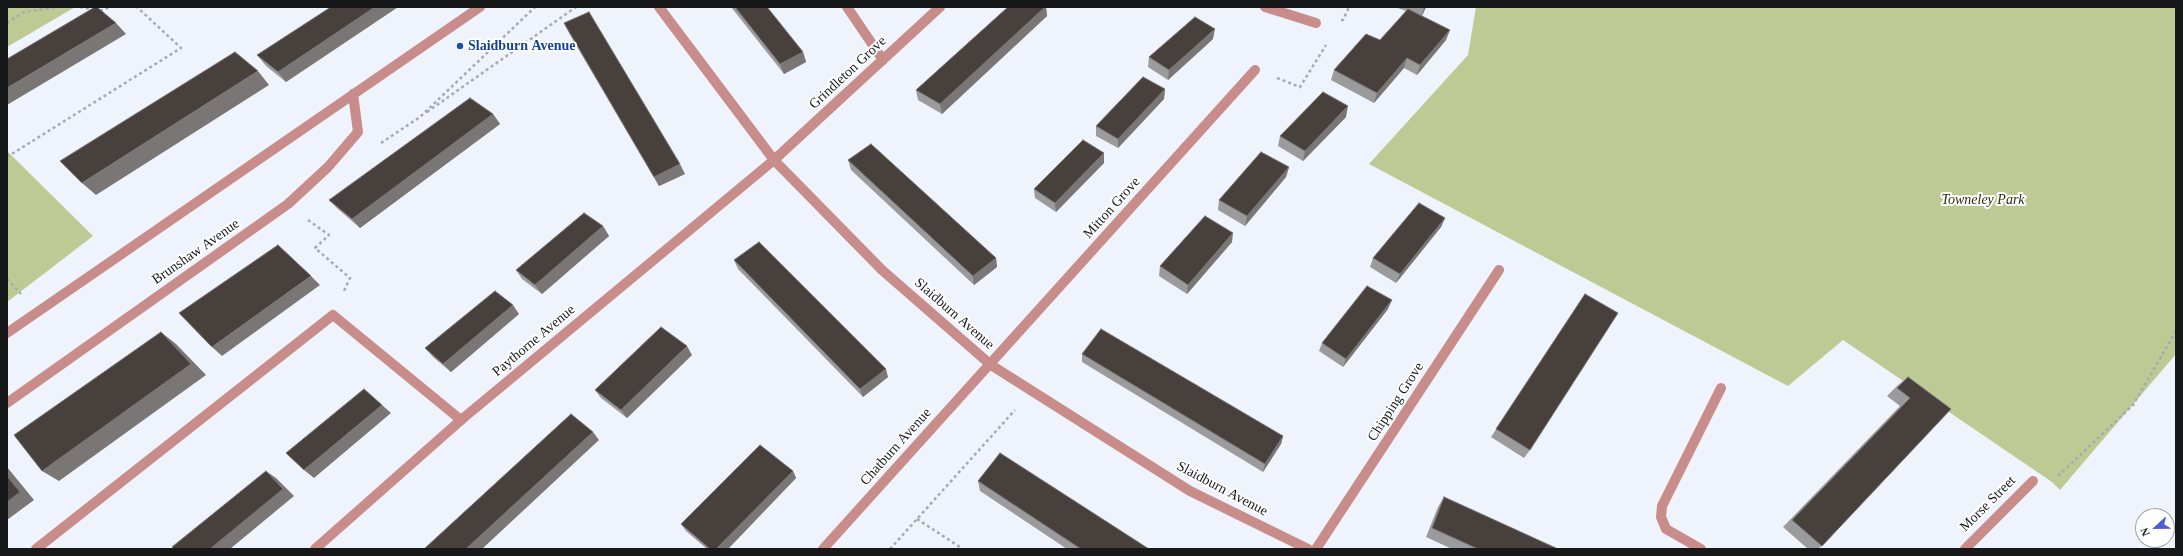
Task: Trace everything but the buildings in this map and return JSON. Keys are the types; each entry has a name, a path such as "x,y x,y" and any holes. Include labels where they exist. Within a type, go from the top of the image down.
{"street":[{"path":"7,333 480,7"},
{"name":"Slaidburn Avenue","path":"659,7 774,160 882,270 991,365 1190,491 1308,549"},
{"path":"847,7 883,60"},
{"name":"Grindleton Grove","path":"774,160 940,7"},
{"path":"1265,7 1316,23"},
{"name":"Mitton Grove","path":"991,365 1255,70"},
{"name":"Brunshaw Avenue","path":"7,403 288,204 328,167 358,132 353,94"},
{"name":"Paythorne Avenue","path":"315,549 460,420 774,160"},
{"name":"Chipping Grove","path":"1316,549 1499,270"},
{"path":"36,549 333,315 460,420"},
{"name":"Chatburn Avenue","path":"823,549 991,365"},
{"path":"1701,549 1666,529 1661,517 1662,506 1721,388"},
{"name":"Morse Street","path":"1965,549 2033,481"}],"path":[{"path":"7,22 24,12 58,7"},
{"path":"80,7 101,11 110,7"},
{"path":"7,157 181,48 137,7"},
{"path":"420,117 535,7"},
{"path":"380,143 420,117 576,7"},
{"path":"1255,70 1300,86 1331,36 1316,23"},
{"path":"288,204 329,235 315,248 350,278 333,315"},
{"path":"2033,481 2052,482 2133,404 2176,331"},
{"path":"890,549 1032,391"},
{"path":"917,519 963,549"}],"green space":[{"path":"7,7 75,7 7,47"},
{"name":"Towneley Park","path":"1476,7 2176,7 2176,354 2060,490 2052,482 1843,340 1788,386 1369,164 1468,55"},
{"path":"7,151 93,236 7,302"}],"place":[{"name":"Slaidburn Avenue","path":"460,46"}]}
